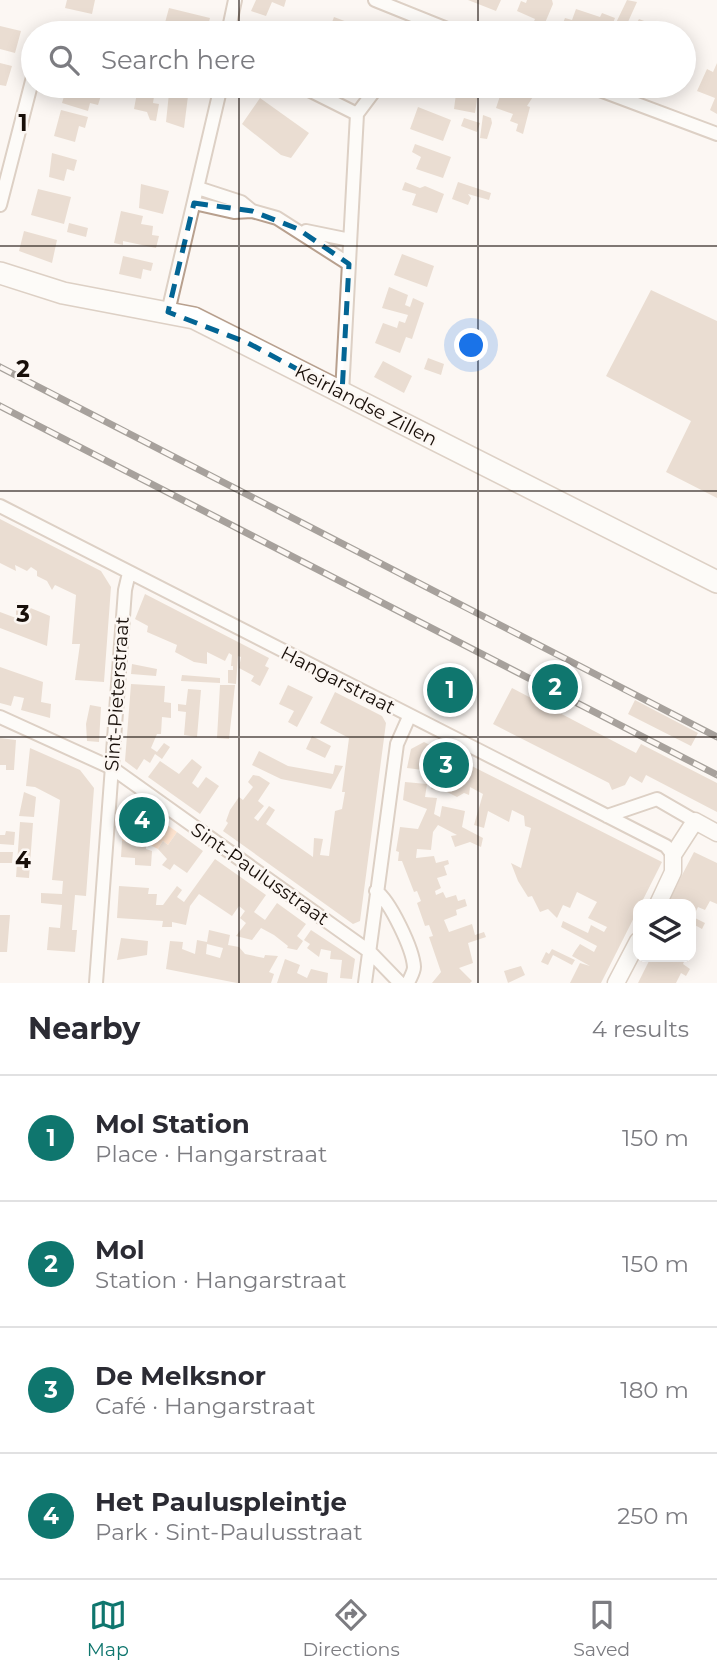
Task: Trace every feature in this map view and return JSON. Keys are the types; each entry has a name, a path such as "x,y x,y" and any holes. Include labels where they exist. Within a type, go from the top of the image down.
{"main road":[{"name":"Keirlandse Zillen","path":"0,274 64,293 168,312 218,328 654,553 717,582"}],"street":[{"path":"231,21 235,0"},
{"path":"375,0 424,20"},
{"path":"0,205 28,98"},
{"path":"168,312 218,98"},
{"path":"325,98 357,114"},
{"path":"342,393 357,114 369,98"},
{"path":"621,98 717,134"},
{"path":"198,188 241,202 252,211 298,229 350,240"},
{"path":"194,203 234,212 252,211"},
{"path":"298,229 349,264"},
{"name":"Hangarstraat","path":"0,506 666,846 673,855"},
{"name":"Sint-Pieterstraat","path":"96,983 129,573"},
{"name":"Sint-Paulusstraat","path":"0,717 112,768 370,952 400,983"},
{"path":"365,983 397,744 409,717"},
{"path":"607,816 657,799 717,833"},
{"path":"660,899 673,872 673,855 695,821"},
{"path":"376,891 387,898 414,966 408,983"},
{"path":"616,983 633,951"}],"highlighted area":[{"path":"194,203 252,211 298,229 349,264 342,393 248,343 168,312"}],"shaded area":[{"path":"134,801 177,832 168,845 163,841 158,849 146,843 122,841 125,808"}],"building":[{"path":"67,0 95,0 92,14 65,8"},
{"path":"256,0 286,0 284,7 272,2 266,16 251,11"},
{"path":"468,0 501,0 496,11"},
{"path":"527,0 552,0 553,4 546,21 534,21 535,19 517,11 521,1 526,3"},
{"path":"627,0 637,2 628,21 617,21"},
{"path":"169,8 210,18 209,21 165,21"},
{"path":"576,9 600,17 602,13 615,18 614,21 564,21 565,18 572,20"},
{"path":"0,26 21,31 15,53 0,49"},
{"path":"0,63 12,66 6,86 0,85"},
{"path":"717,63 717,114 710,110 715,98 697,91 707,69 713,72"},
{"path":"63,98 100,98 98,105 90,103 88,111 62,103"},
{"path":"136,98 154,98 153,103 159,104 156,121 150,120 147,112 134,109"},
{"path":"168,98 188,98 184,128 166,122"},
{"path":"260,98 309,133 291,158 281,155 242,124"},
{"path":"455,98 477,98 475,113 454,109"},
{"path":"499,98 532,98 527,106 530,107 523,134 516,131 518,124 510,121 513,114 496,108"},
{"path":"418,107 451,120 443,141 410,129"},
{"path":"61,110 88,117 85,128 79,126 75,142 54,136"},
{"path":"483,115 491,118 492,123 487,139 480,138"},
{"path":"464,118 480,123 477,132 461,126"},
{"path":"415,144 451,157 443,178 416,169 421,157 412,152"},
{"path":"52,153 77,160 74,171 67,169 64,181 49,177"},
{"path":"405,182 444,194 437,213 412,205 416,194 402,190"},
{"path":"458,182 491,193 489,200 468,194 471,198 468,205 452,199"},
{"path":"141,184 169,191 163,214 139,208"},
{"path":"38,189 71,197 64,224 31,215"},
{"path":"121,211 143,216 141,224 153,226 152,235 159,236 156,248 123,241 123,245 114,243"},
{"path":"69,223 88,228 86,237 67,232"},
{"path":"24,231 57,240 52,263 19,251"},
{"path":"402,254 434,266 427,287 394,275"},
{"path":"123,256 153,263 151,271 143,269 141,279 119,274"},
{"path":"389,287 408,295 405,305 410,307 413,298 424,303 412,339 406,337 400,353 375,343 383,323 397,328 399,321 405,323 408,315 382,308"},
{"path":"651,290 717,321 717,498 666,472 691,421 606,376"},
{"path":"428,358 444,364 441,375 424,369"},
{"path":"383,361 412,376 404,393 374,377"},
{"path":"0,519 101,571 111,587 104,682 75,680 80,644 72,644 76,595 55,585 52,590 47,581 37,576 37,571 31,567 27,571 15,565 16,571 0,563"},
{"path":"145,594 269,658 265,666 269,668 260,686 251,681 254,676 239,668 241,657 238,656 236,684 228,683 228,670 233,670 232,655 229,653 225,661 207,652 207,664 194,662 175,652 177,645 147,632 148,626 135,619"},
{"path":"16,602 50,616 47,646 0,628 0,612 16,618"},
{"path":"132,664 157,669 156,676 131,674"},
{"path":"0,667 43,682 41,702 51,704 50,718 21,710 24,698 14,696 11,706 0,703"},
{"path":"436,670 474,689 463,711 425,691"},
{"path":"182,675 220,678 220,683 181,681"},
{"path":"131,684 165,686 164,702 171,703 171,718 162,717 161,734 157,734 151,748 157,752 164,743 170,747 162,759 155,754 150,763 144,759 137,770 125,761"},
{"path":"220,685 235,685 229,739 217,738"},
{"path":"288,685 313,697 297,727 288,722 294,711 279,704"},
{"path":"512,688 636,753 641,744 717,783 717,812 646,775 642,783 630,776 625,785 612,790 609,783 493,724"},
{"path":"188,689 201,690 197,737 184,735 186,712 178,711 178,704 186,705"},
{"path":"335,692 382,716 386,723 360,921 353,924 223,831 228,823 226,821 230,810 239,797 243,800 253,787 248,782 253,775 259,776 270,783 258,801 264,806 254,818 258,821 269,806 275,810 266,824 313,857 314,838 323,839 320,855 329,856 335,811 342,809 345,792 342,792 349,738 320,723"},
{"path":"635,700 698,733 691,746 628,714"},
{"path":"90,705 101,707 99,742 87,741 86,724"},
{"path":"312,736 331,746 325,758 306,749"},
{"path":"0,738 16,740 14,770 6,770 6,765 0,765"},
{"path":"424,742 662,862 643,899 633,899 633,920 601,983 570,983 580,963 590,966 572,956 580,944 594,952 597,946 561,927 563,921 588,933 591,925 604,932 607,927 588,918 597,902 577,892 570,908 563,905 557,918 548,909 540,912 532,896 528,897 518,881 511,863 521,868 531,828 525,826 524,816 512,810 509,822 488,811 484,828 474,825 483,794 470,787 469,795 464,793 457,797 445,791 431,789 436,768 433,767 431,771 407,768 411,749"},
{"path":"30,748 80,770 94,788 86,896 75,895 72,930 77,930 75,952 47,950 49,927 60,928 62,905 41,903 41,893 62,894 63,881 52,880 60,800 35,787 26,786"},
{"path":"259,751 288,766 333,774 335,765 343,766 331,789 281,779 252,765"},
{"path":"192,759 202,767 192,783 198,788 206,777 219,786 200,814 148,777 160,761 179,774"},
{"path":"405,782 427,784 425,797 437,798 434,814 440,817 442,806 465,811 462,827 483,838 481,847 470,842 455,847 451,836 457,835 438,825 433,832 431,850 417,849 416,858 434,856 436,863 448,860 449,864 444,866 447,875 437,878 441,888 435,891 436,895 443,892 446,898 456,895 458,901 465,899 467,906 456,910 457,915 444,920 449,932 472,924 475,935 484,932 486,937 468,943 473,963 459,968 472,981 470,983 432,983 441,972 429,937 433,936 429,925 425,926 417,903 421,901 417,891 414,892 402,861 398,861 399,852 396,851 400,827 418,829 427,809 403,800"},
{"path":"24,792 36,797 34,817 19,816"},
{"path":"20,822 33,823 29,878 16,877"},
{"path":"6,831 15,832 14,845 0,844 0,835 5,835"},
{"path":"177,832 203,851 187,873 174,864 170,870 162,865 167,859 158,849 163,841 168,845"},
{"path":"122,841 146,843 146,849 152,851 151,866 135,865 135,858 121,857"},
{"path":"0,852 13,852 12,863 0,863"},
{"path":"694,852 717,863 717,904 710,901 705,910 698,907 696,911 696,899 670,899"},
{"path":"215,859 266,895 254,912 265,920 277,903 306,924 297,936 303,941 297,950 287,948 288,946 274,935 261,928 252,940 236,936 246,923 240,918 245,911 239,906 232,916 199,894 190,906 186,925 172,922 172,927 162,927 163,921 117,918 119,886 149,888 148,894 157,894 156,905 163,905 177,886 182,890 177,897 184,902"},
{"path":"0,915 10,915 7,952 0,952"},
{"path":"696,918 705,923 702,929 696,926"},
{"path":"209,930 230,935 228,945 239,947 245,954 264,958 265,955 278,956 269,972 274,974 271,983 237,983 166,969 170,941 183,942 182,949 195,954 197,940 207,942","holes":["207,944 223,948 220,958 206,954"]},
{"path":"311,930 355,959 352,979 340,978 342,960 330,959 331,951 321,949 319,957 307,948 310,944 304,940"},
{"path":"121,938 148,941 147,955 117,960"},
{"path":"552,949 575,960 572,965 553,955 548,965 541,962 546,952 549,954"},
{"path":"285,959 300,965 297,973 307,978 311,969 328,973 327,983 277,983"},
{"path":"648,962 684,962 690,969 686,976 681,973 676,983 638,983"},
{"path":"521,966 525,975 508,983 504,971"}],"railway":[{"path":"0,367 717,737"},
{"path":"0,406 717,775"}],"place":[{"name":"Mol","path":"555,687"},
{"name":"Mol Station","path":"450,690"},
{"name":"De Melksnor","path":"446,765"},
{"name":"Het Pauluspleintje","path":"142,820"}]}
